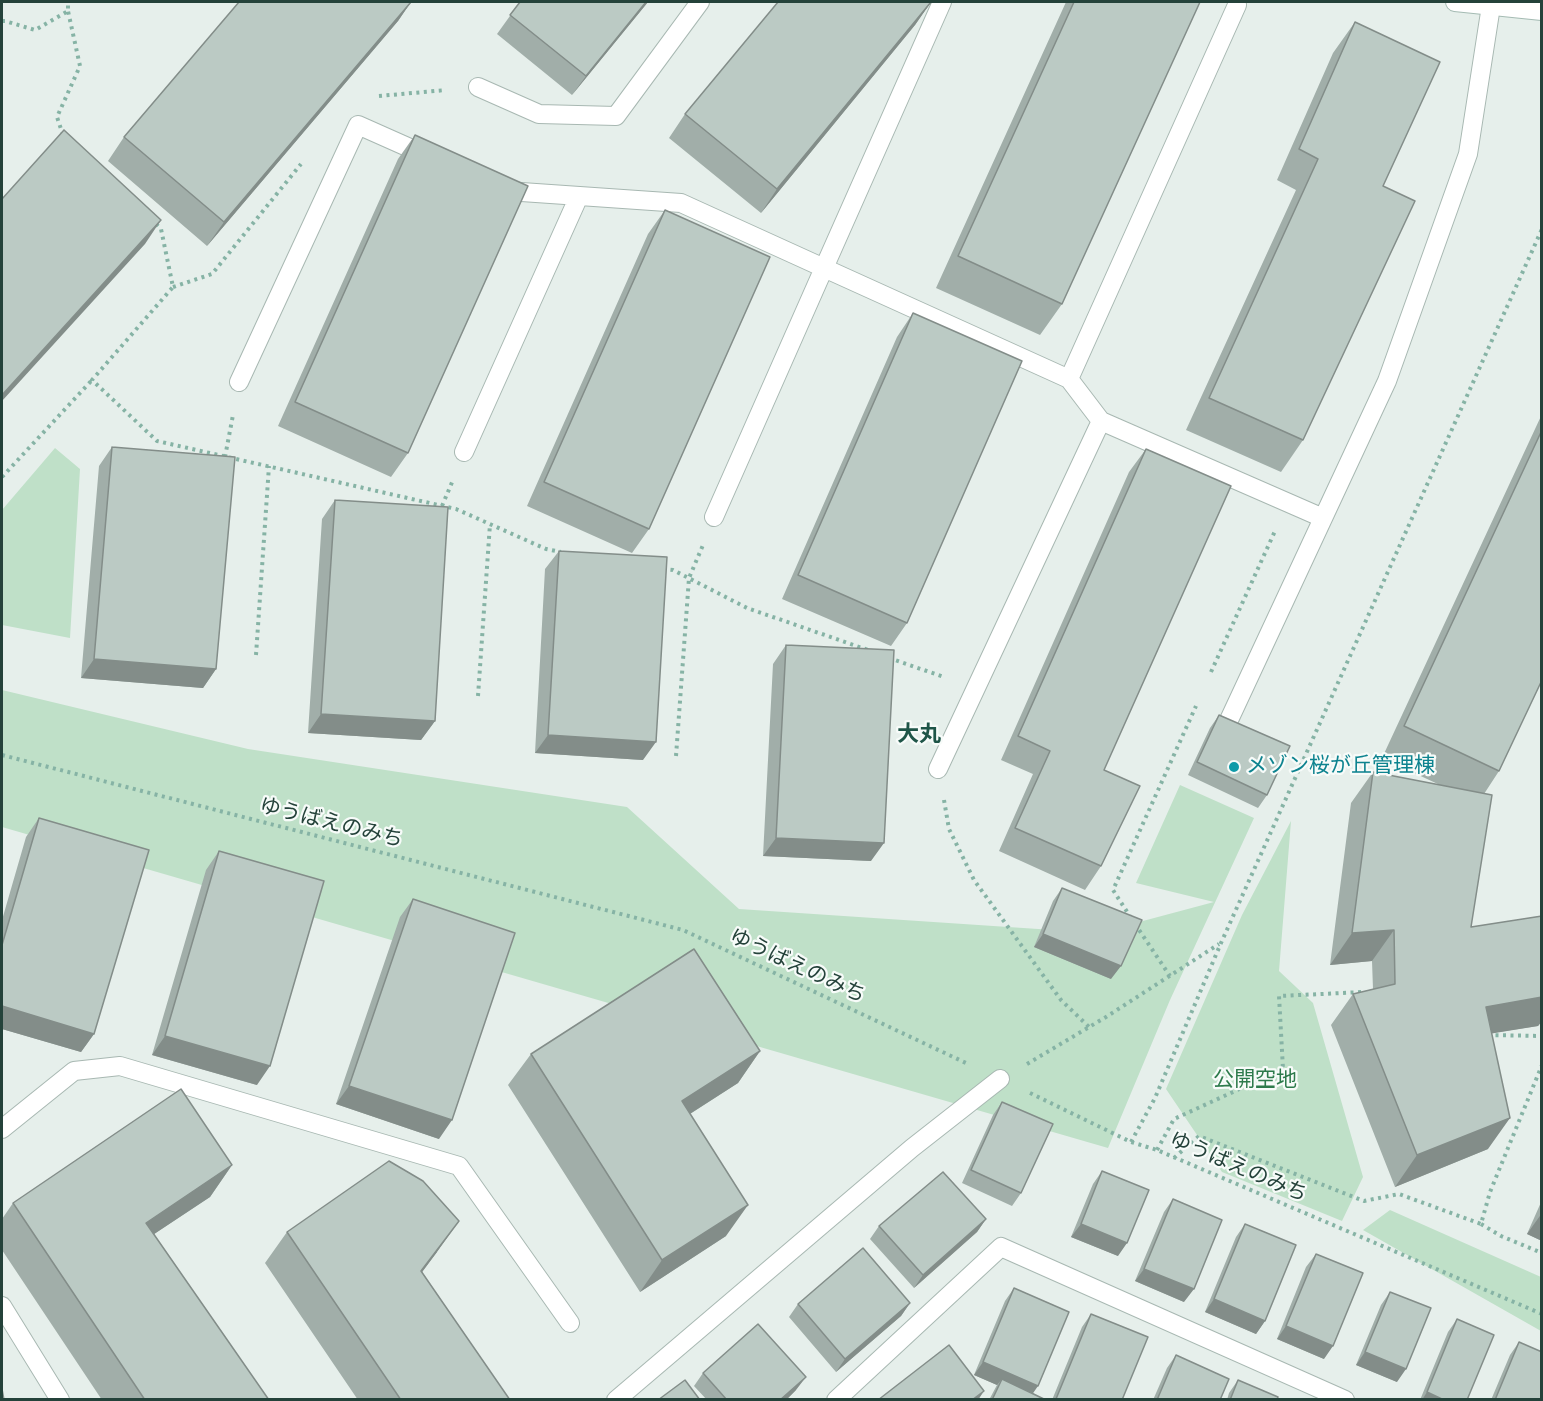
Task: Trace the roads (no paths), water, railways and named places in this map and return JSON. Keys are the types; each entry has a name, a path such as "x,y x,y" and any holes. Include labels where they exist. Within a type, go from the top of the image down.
{"street":[{"path":"478,87 539,114 616,116 700,2"},
{"path":"714,517 942,2"},
{"path":"1455,2 1542,11"},
{"path":"1069,379 1237,5"},
{"path":"1229,720 1387,381 1468,154 1491,6"},
{"path":"238,382 358,125 443,163"},
{"path":"486,182 507,191 681,202 1069,379 1101,422 1323,519"},
{"path":"464,452 579,196"},
{"path":"938,769 1101,422"},
{"path":"2,1129 75,1071 120,1066 459,1166 570,1323"},
{"path":"616,1400 912,1148 1000,1079"},
{"path":"836,1400 1001,1247 1345,1400"},
{"path":"2,1306 60,1400"}],"place":[{"name":"メゾン桜が丘管理棟","path":"1234,767"}],"district":[{"name":"大丸","path":"919,736"}],"park label":[{"name":"公開空地","path":"1255,1081"}]}
